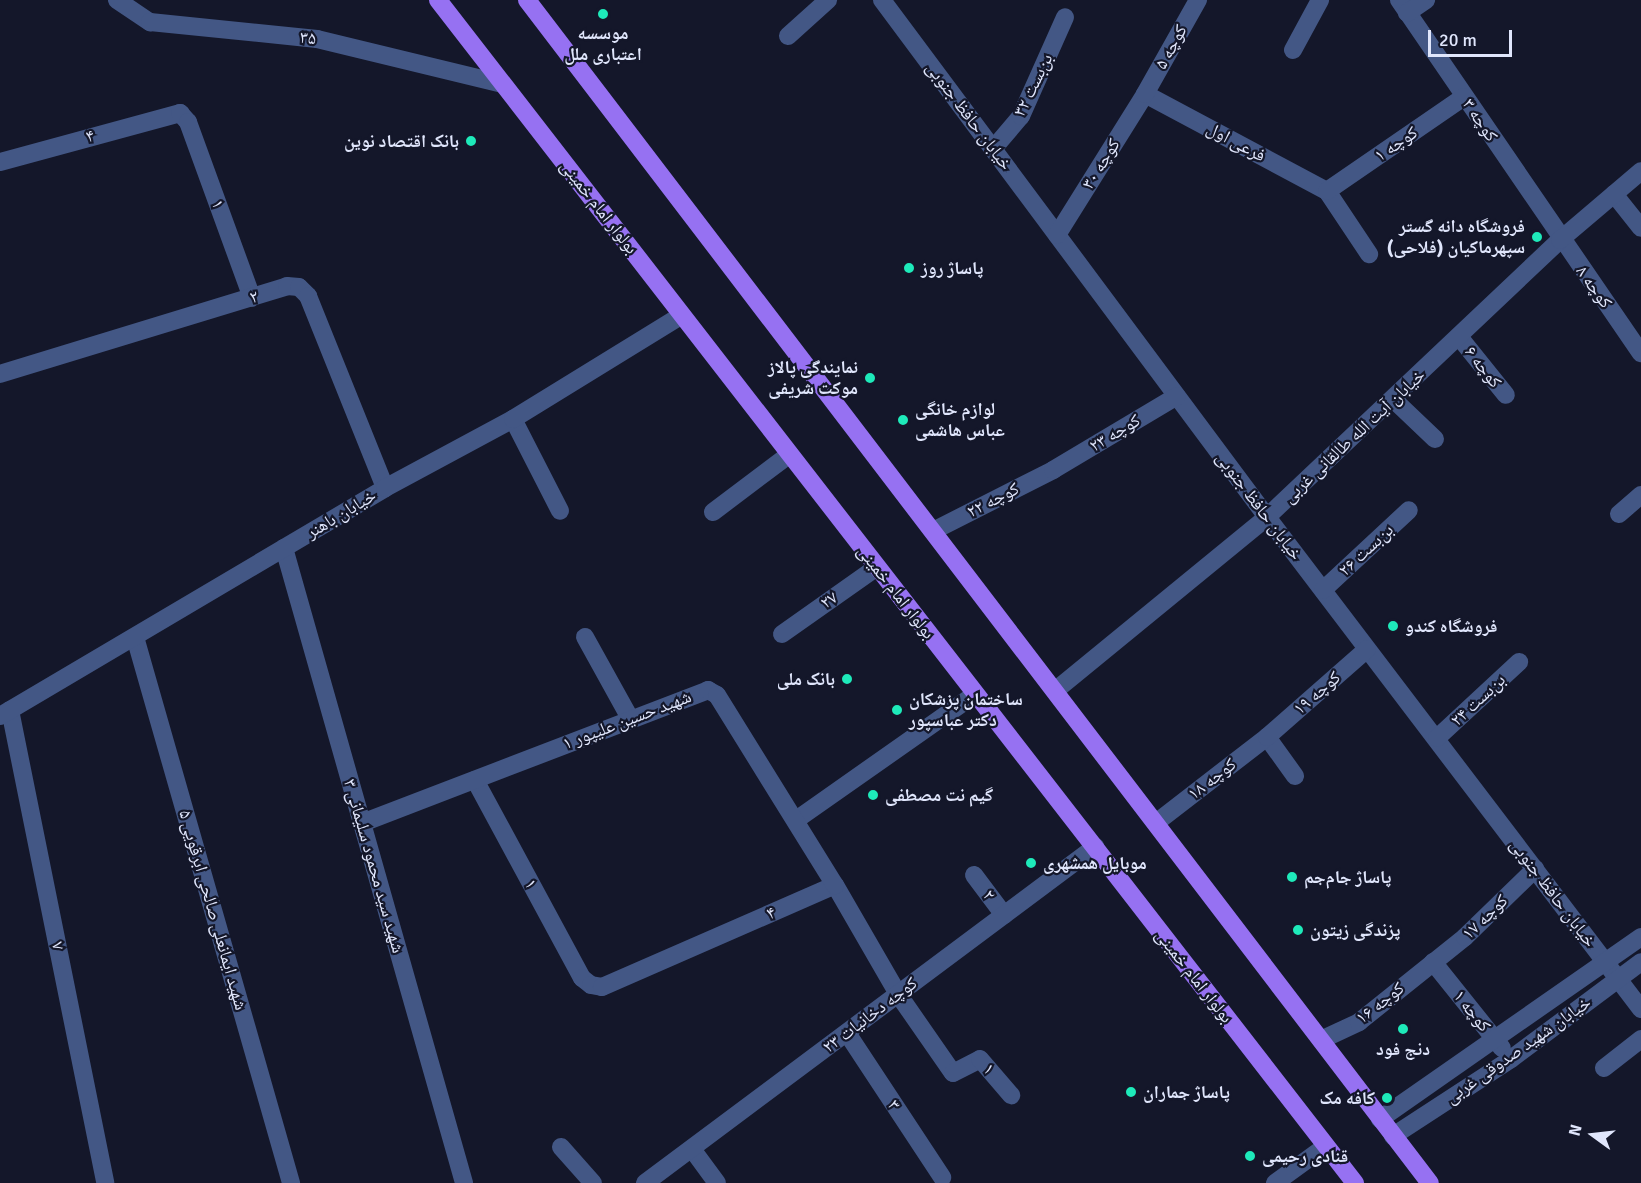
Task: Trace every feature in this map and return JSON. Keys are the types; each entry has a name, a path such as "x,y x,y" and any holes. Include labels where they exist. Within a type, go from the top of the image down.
{"main road":[{"name":"بولوار امام خمینی","path":"438,0 1354,1183"},
{"path":"527,0 1323,1039 1380,1119 1430,1183"}],"street":[{"name":"۳۵","path":"117,0 150,22 317,39 503,84"},
{"path":"788,36 828,0"},
{"name":"خیابان حافظ جنوبی","path":"882,0 1267,517 1641,1009"},
{"name":"کوچه ۵","path":"1145,94 1198,0"},
{"path":"1293,50 1320,0"},
{"path":"1403,6 1426,0"},
{"name":"کوچه ۳","path":"1403,6 1560,240"},
{"name":"بن‌بست ۳۲","path":"993,149 1021,116 1065,17"},
{"name":"فرعی اول","path":"1145,94 1327,191"},
{"name":"کوچه ۳۰","path":"1057,235 1145,94"},
{"name":"کوچه ۱","path":"1327,191 1464,97"},
{"name":"۴","path":"0,162 166,114 180,113"},
{"name":"۱","path":"180,113 188,122 252,298"},
{"name":"خیابان آیت الله طالقانی غربی","path":"1056,690 1267,517 1460,338 1560,240 1641,171"},
{"path":"1327,191 1369,254"},
{"path":"1614,194 1641,228"},
{"name":"کوچه ۸","path":"1560,240 1641,352"},
{"name":"۲","path":"0,374 287,286 299,287 308,296 385,488"},
{"name":"خیابان باهنر","path":"5,713 385,488 513,419 682,315"},
{"name":"کوچه ۶","path":"1460,338 1506,395"},
{"name":"کوچه ۲۳","path":"1053,470 1177,396"},
{"path":"1393,399 1435,439"},
{"path":"513,419 560,511"},
{"path":"713,512 790,454"},
{"name":"کوچه ۲۲","path":"933,531 1053,470"},
{"path":"1619,514 1641,495"},
{"name":"بن‌بست ۲۶","path":"1323,590 1408,510"},
{"name":"شهید سید محمود سلیمانی ۳","path":"284,548 464,1183"},
{"name":"۲۷","path":"782,634 877,567"},
{"name":"شهید ایمانعلی صالحی ابرقویی ۵","path":"135,637 291,1183"},
{"path":"585,637 631,720"},
{"name":"کوچه ۱۹","path":"1267,737 1367,649"},
{"name":"بن‌بست ۲۴","path":"1437,738 1519,662"},
{"name":"شهید حسین علیپور ۱","path":"362,824 708,690 717,695 836,885"},
{"path":"796,820 975,694"},
{"name":"۷","path":"5,713 105,1183"},
{"path":"1267,737 1295,776"},
{"name":"کوچه ۱۸","path":"1157,822 1267,737"},
{"name":"۱","path":"475,780 582,978 591,985"},
{"name":"کوچه دخانیات ۲۳","path":"645,1183 1095,847"},
{"name":"کوچه ۱۷","path":"1433,962 1466,937 1535,869"},
{"name":"۲","path":"974,875 1004,915"},
{"path":"836,885 898,994"},
{"name":"۴","path":"591,985 602,987 836,885"},
{"path":"1380,1119 1641,937"},
{"name":"کوچه ۱","path":"1433,962 1510,1059"},
{"name":"کوچه ۱۶","path":"1323,1039 1359,1022 1433,962"},
{"name":"خیابان شهید صدوقی غربی","path":"1394,1136 1510,1059 1641,962"},
{"name":"۱","path":"898,994 953,1073 981,1059 1011,1095"},
{"name":"۳","path":"846,1033 942,1177"},
{"path":"1604,1068 1641,1039"},
{"path":"1275,1183 1326,1146"},
{"path":"561,1147 593,1183"},
{"path":"692,1149 717,1183"}],"place":[{"name":"موسسه اعتباری ملل","path":"603,14"},
{"name":"بانک اقتصاد نوین","path":"471,141"},
{"name":"فروشگاه دانه گستر سپهرماکیان (فلاحی)","path":"1537,237"},
{"name":"پاساژ روز","path":"909,268"},
{"name":"نمایندگی پالاز موکت شریفی","path":"870,378"},
{"name":"لوازم خانگی عباس هاشمی","path":"903,420"},
{"name":"فروشگاه کندو","path":"1393,626"},
{"name":"بانک ملی","path":"847,679"},
{"name":"ساختمان پزشکان دکتر عباسپور","path":"897,710"},
{"name":"گیم نت مصطفی","path":"873,795"},
{"name":"موبایل همشهری","path":"1031,863"},
{"name":"پاساژ جام‌جم","path":"1292,877"},
{"name":"پزندگی زیتون","path":"1298,930"},
{"name":"دنج فود","path":"1403,1029"},
{"name":"پاساژ جماران","path":"1131,1092"},
{"name":"کافه مک","path":"1387,1098"},
{"name":"قنادی رحیمی","path":"1250,1156"}]}
